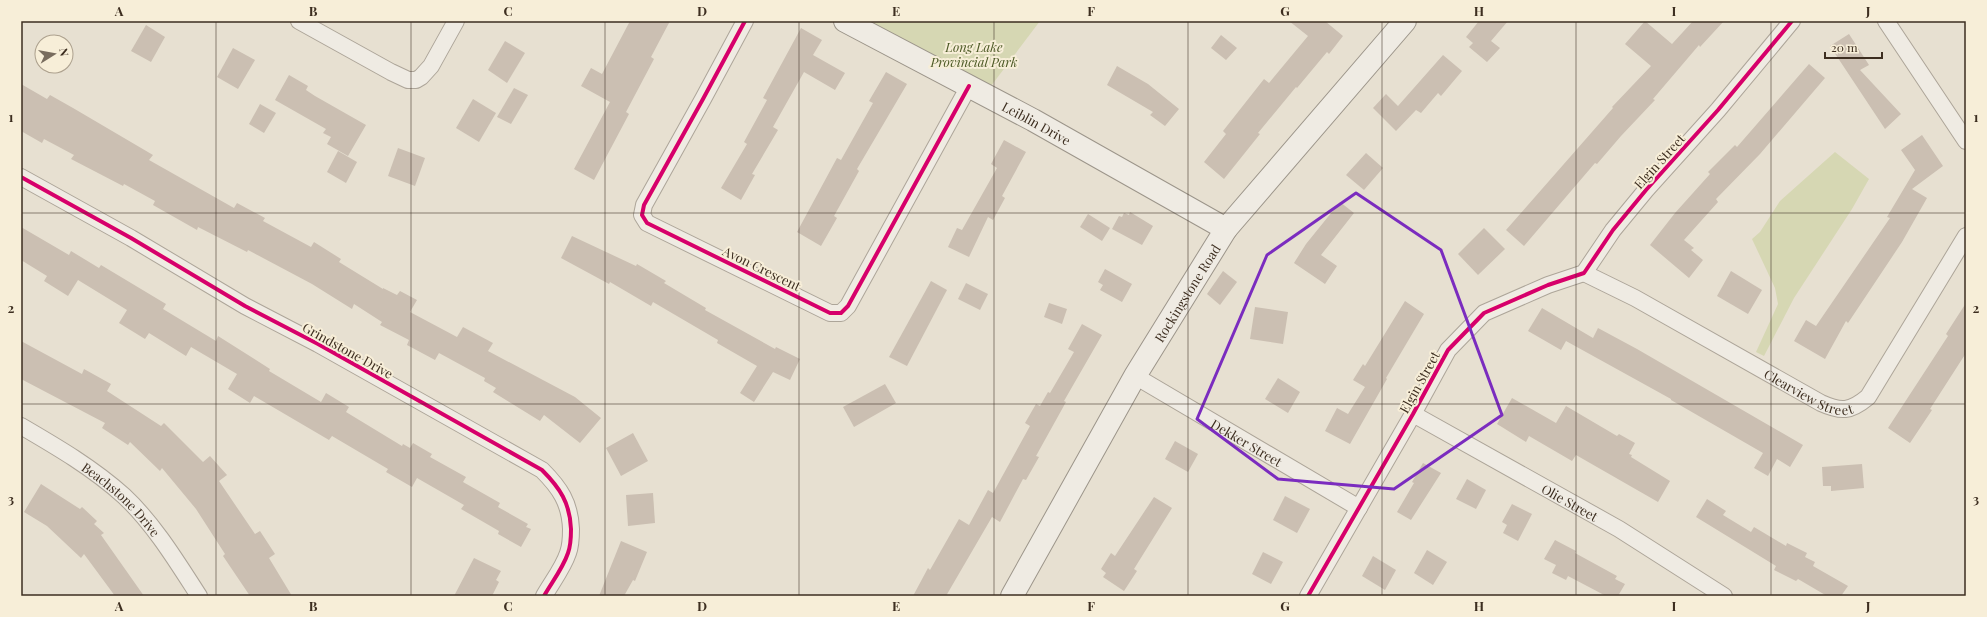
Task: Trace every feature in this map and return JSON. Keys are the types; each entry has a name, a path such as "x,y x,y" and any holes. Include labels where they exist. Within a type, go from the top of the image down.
{"street":[{"path":"299,21 391,72 408,80 416,80 421,77 431,66 456,21"},
{"name":"Avon Crescent","path":"745,21 704,100 644,206 642,215 647,223 830,313 841,313 848,306 969,86"},
{"name":"Leiblin Drive","path":"845,21 969,86 1226,229"},
{"name":"Rockingstone Road","path":"1012,596 1135,376 1226,229 1405,21"},
{"name":"Elgin Street","path":"1311,595 1358,508 1413,414 1448,350 1484,313 1548,285 1584,273 1613,230 1646,190 1718,110 1792,21"},
{"path":"1892,23 1966,141"},
{"name":"Grindstone Drive","path":"21,177 131,238 245,306 335,354 542,470 556,484 566,500 570,516 571,534 568,553 544,596"},
{"name":"Clearview Street","path":"1584,273 1635,298 1821,403 1834,409 1842,410 1854,407 1868,397 1966,236"},
{"name":"Dekker Street","path":"1135,376 1358,508"},
{"name":"Olie Street","path":"1413,414 1619,529 1724,596"},
{"name":"Beachstone Drive","path":"21,426 86,465 125,497 158,536 199,596"}],"highlighted area":[{"path":"1356,193 1441,250 1502,415 1394,489 1278,479 1197,419 1267,255"}],"green space":[{"name":"Long Lake Provincial Park","path":"845,21 1040,21 985,94"},
{"path":"1835,152 1869,179 1852,209 1794,298 1764,356 1756,352 1778,304 1775,288 1752,239 1760,232 1780,201"}],"building":[{"path":"630,21 670,21 651,57 654,59 626,112 629,114 594,180 574,169 610,102 581,86 591,68 602,74"},
{"path":"1289,21 1325,21 1343,36 1329,54 1327,52 1297,88 1296,87 1258,133 1260,134 1224,179 1204,162 1226,134 1223,131 1264,79 1269,83 1308,36"},
{"path":"1479,21 1508,21 1491,41 1500,48 1487,62 1469,47 1473,43 1466,37"},
{"path":"1645,21 1672,44 1693,21 1724,21 1700,47 1699,45 1653,99 1655,100 1597,164 1595,163 1524,246 1506,230 1613,108 1612,107 1651,66 1625,44"},
{"path":"146,25 165,37 151,62 131,51"},
{"path":"801,28 822,40 813,55 845,73 835,90 804,72 773,127 778,130 752,174 755,175 741,200 721,188 747,144 744,142 767,100 763,98"},
{"path":"1849,34 1869,65 1860,70 1901,114 1885,129 1830,46"},
{"path":"1221,35 1237,48 1226,60 1211,48"},
{"path":"505,41 525,53 507,83 488,70"},
{"path":"233,48 255,60 238,89 217,77"},
{"path":"1443,55 1462,71 1441,96 1438,93 1421,113 1416,110 1396,131 1373,108 1386,94 1398,106"},
{"path":"1809,64 1825,78 1760,154 1716,199 1718,202 1684,240 1694,248 1691,250 1703,260 1689,278 1650,245 1675,213 1710,174 1708,172 1735,145 1737,147"},
{"path":"1117,66 1148,84 1179,109 1165,126 1150,115 1153,112 1107,85"},
{"path":"886,72 907,84 857,169 859,171 834,216 837,218 821,246 797,232 837,158 841,160 873,103 869,101"},
{"path":"289,75 308,86 306,90 315,96 366,125 348,156 327,144 331,137 323,133 326,129 275,100"},
{"path":"21,84 47,99 50,95 73,108 153,155 149,160 234,208 237,203 265,218 263,221 311,247 314,242 341,259 339,262 383,289 397,295 400,291 417,300 410,312 457,337 463,327 493,343 488,351 575,397 601,418 580,443 544,415 540,421 493,392 496,388 484,381 485,378 439,353 435,360 407,345 409,340 380,325 382,322 354,304 352,309 312,284 248,250 247,252 198,227 197,230 153,205 155,201 124,184 123,186 71,159 74,155 44,139 42,143 21,131"},
{"path":"514,88 528,95 511,124 497,117"},
{"path":"473,99 496,113 479,142 456,128"},
{"path":"260,104 276,113 264,133 249,124"},
{"path":"1922,135 1943,166 1912,189 1927,198 1902,242 1848,323 1846,321 1825,359 1794,341 1806,320 1816,326 1890,218 1887,217 1915,170 1901,150"},
{"path":"1004,140 1026,152 1002,196 1005,198 993,220 988,217 969,257 948,247 957,228 962,230 997,168 991,164"},
{"path":"398,148 425,158 415,186 388,176"},
{"path":"338,151 357,162 346,183 327,172"},
{"path":"1366,153 1383,168 1364,190 1346,175"},
{"path":"1340,202 1354,213 1321,255 1337,266 1325,284 1294,263 1306,244"},
{"path":"1130,212 1153,226 1142,245 1112,229 1119,216 1122,217 1124,213 1129,215"},
{"path":"1088,214 1110,228 1102,241 1080,227"},
{"path":"21,227 69,255 71,251 99,268 101,265 166,304 163,309 216,341 218,336 270,369 269,371 321,402 326,393 349,407 346,412 402,446 403,444 410,448 413,443 432,454 430,457 466,477 463,482 500,503 498,507 528,524 526,527 531,529 521,547 498,534 499,531 461,509 464,505 417,478 412,487 386,472 388,469 332,436 329,440 254,396 250,403 228,389 237,374 191,347 186,356 149,333 145,339 119,323 127,310 78,280 68,296 44,281 47,276 21,260"},
{"path":"1484,228 1505,249 1478,275 1458,254"},
{"path":"572,236 636,266 637,264 666,281 664,283 706,308 705,310 775,349 776,347 800,359 790,380 773,372 754,402 740,393 757,366 717,343 718,340 653,302 651,306 610,282 609,284 561,258"},
{"path":"1105,269 1132,284 1122,302 1100,290 1103,285 1098,282"},
{"path":"1223,271 1237,282 1220,305 1207,294"},
{"path":"1731,271 1762,290 1748,314 1717,296"},
{"path":"931,281 947,290 907,366 889,357"},
{"path":"966,283 988,294 980,310 958,299"},
{"path":"1405,301 1424,314 1386,378 1387,379 1350,444 1325,431 1337,408 1348,414 1365,387 1353,380 1363,364 1365,366"},
{"path":"1049,303 1067,309 1062,324 1044,317"},
{"path":"1966,303 1966,353 1930,409 1932,410 1910,443 1888,428 1948,336 1946,334"},
{"path":"1255,307 1288,312 1283,344 1250,339"},
{"path":"1542,308 1593,338 1598,328 1803,445 1790,467 1777,459 1768,476 1754,468 1763,453 1671,399 1566,341 1561,350 1528,331"},
{"path":"1082,324 1102,335 1064,401 1066,402 1036,456 1039,457 1026,480 1023,479 1000,522 992,517 946,596 913,596 928,568 930,570 959,519 969,525 988,490 993,493 1030,426 1025,423 1036,404 1040,406 1048,392 1050,393 1074,352 1068,349"},
{"path":"21,341 82,374 84,369 111,384 107,391 161,426 164,423 203,462 210,456 227,475 219,481 255,534 260,531 275,554 269,558 292,596 250,596 223,556 225,554 196,509 162,468 160,471 130,442 128,445 102,428 105,423 21,379"},
{"path":"1278,378 1300,392 1288,413 1265,399"},
{"path":"885,384 896,403 854,427 843,407"},
{"path":"1512,398 1556,423 1566,406 1617,436 1619,434 1635,443 1629,454 1632,455 1631,457 1670,481 1658,502 1576,455 1572,461 1529,436 1526,442 1497,424"},
{"path":"633,433 648,461 621,476 606,448"},
{"path":"1175,441 1198,454 1188,472 1165,459"},
{"path":"1423,463 1441,473 1411,520 1397,512 1414,483 1412,482"},
{"path":"1862,464 1864,488 1831,491 1831,486 1823,486 1822,467"},
{"path":"1467,479 1486,490 1476,509 1456,499"},
{"path":"41,484 80,509 82,507 97,521 94,524 104,533 101,535 144,596 115,596 84,554 81,558 47,526 24,512"},
{"path":"653,493 655,523 628,526 626,495"},
{"path":"1285,496 1310,509 1297,533 1273,520"},
{"path":"1154,497 1172,508 1134,569 1137,571 1124,591 1103,577 1106,573 1101,569 1111,553 1115,556"},
{"path":"1707,499 1726,511 1723,515 1751,532 1754,527 1786,546 1787,543 1807,553 1805,557 1815,562 1813,566 1848,586 1841,596 1827,596 1798,579 1796,581 1774,570 1776,566 1696,517"},
{"path":"1512,504 1532,514 1518,541 1503,533 1507,525 1502,522"},
{"path":"1555,540 1617,576 1615,579 1625,584 1618,596 1606,596 1568,576 1566,580 1552,573 1556,565 1544,559"},
{"path":"621,541 647,552 635,581 633,580 624,596 599,596"},
{"path":"1427,550 1447,562 1433,585 1414,573"},
{"path":"1263,552 1283,562 1271,584 1252,574"},
{"path":"1373,556 1396,570 1385,590 1362,576"},
{"path":"474,558 501,571 496,580 499,582 492,596 454,596"}],"cycle path":[{"path":"745,21 644,205 642,215 647,223 830,313 841,313 848,306 969,86"},
{"path":"1308,596 1413,414 1448,350 1484,313 1548,285 1584,273 1613,230 1646,190 1718,110 1792,21"},
{"path":"21,177 131,238 245,306 318,344 542,470 563,496 569,511 571,529 570,544 566,559 544,596"}]}
